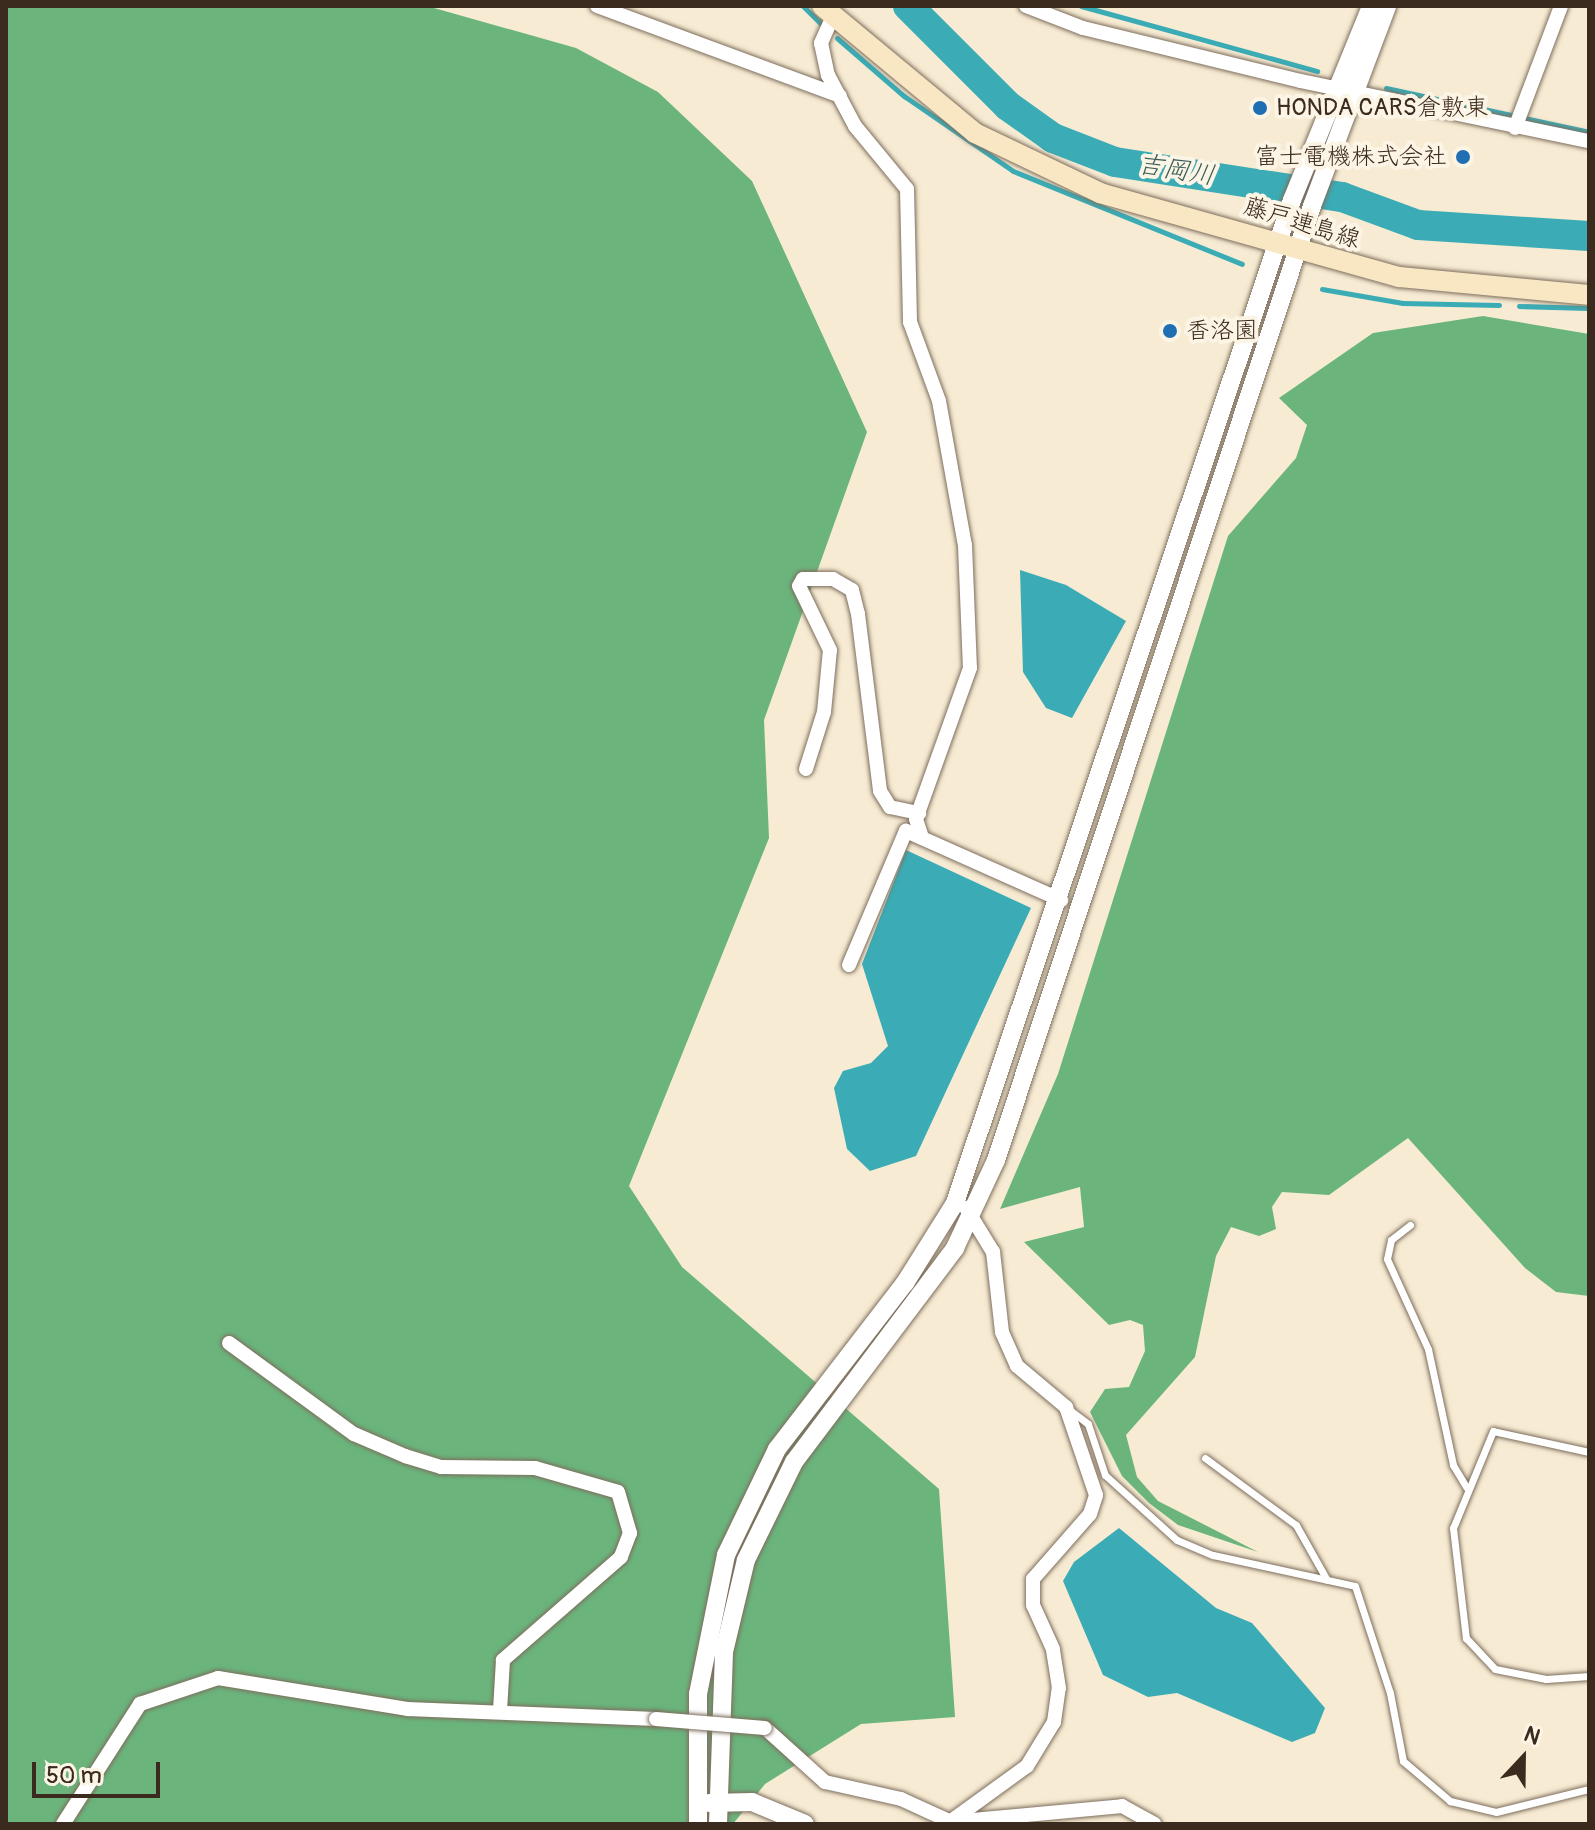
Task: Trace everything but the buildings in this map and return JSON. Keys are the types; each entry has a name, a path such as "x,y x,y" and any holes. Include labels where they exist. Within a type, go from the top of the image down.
{"main road":[{"name":"藤戸連島線","path":"829,10 995,145 1100,193 1289,247 1441,284 1589,295"}],"street":[{"path":"597,6 840,96"},
{"path":"1026,6 1083,28 1344,89 1517,121 1589,141"},
{"path":"698,1824 703,1646 726,1555 750,1498 955,1203 1289,247 1312,206 1328,162 1344,89 1371,6"},
{"path":"718,1824 724,1652 746,1560 768,1507 835,1405 923,1296 974,1212 1289,247 1292,200 1307,160 1387,6"},
{"path":"1517,121 1561,6"},
{"path":"829,10 821,43 840,96 907,189 910,322 939,401 965,545 970,668 919,813 922,838"},
{"path":"806,769 824,712 830,650 799,586 803,579 833,579 852,590 858,614 880,791 890,807 919,813"},
{"path":"849,965 906,831 1061,900"},
{"path":"949,1823 1027,1766 1054,1722 1059,1688 1053,1649 1033,1605 1033,1579 1090,1514 1096,1495 1066,1407 1017,1366 1002,1332 993,1252 974,1212 955,1203"},
{"path":"229,1343 354,1434 405,1456 441,1467 535,1468 618,1492 630,1533 621,1557 503,1660 500,1711"},
{"path":"63,1824 140,1704 181,1687 218,1678 408,1709 656,1719 765,1728 825,1782 901,1799 949,1823 1122,1806 1154,1824"},
{"path":"698,1804 752,1802 802,1823"}],"lane":[{"path":"1410,1225 1391,1240 1387,1259 1428,1349 1453,1465 1466,1487"},
{"path":"1066,1407 1088,1424 1105,1475 1177,1540 1213,1555 1355,1586 1390,1693 1403,1761 1450,1801 1496,1812 1589,1789"},
{"path":"1589,1452 1493,1431 1466,1487 1453,1528 1466,1638 1495,1669 1546,1679 1589,1676"},
{"path":"1205,1458 1296,1525 1327,1580"}],"green space":[{"path":"6,6 427,6 576,48 658,92 752,181 867,432 764,720 769,838 629,1186 682,1267 939,1489 955,1717 861,1724 765,1784 733,1824 6,1824"},
{"path":"1483,316 1589,334 1589,1296 1556,1292 1525,1268 1408,1138 1329,1195 1282,1192 1272,1207 1276,1229 1259,1236 1231,1227 1216,1256 1195,1357 1126,1435 1137,1477 1158,1501 1258,1552 1178,1525 1149,1503 1122,1476 1090,1412 1105,1389 1129,1387 1145,1351 1143,1325 1130,1320 1109,1325 1024,1242 1084,1227 1080,1187 1000,1209 1058,1074 1228,536 1296,458 1307,425 1279,398 1373,333"}],"water":[{"path":"1020,570 1066,585 1126,621 1072,718 1046,708 1023,672"},
{"path":"906,850 1031,908 916,1156 870,1171 847,1149 834,1088 843,1071 871,1063 888,1046 862,964"},
{"path":"1119,1528 1216,1608 1252,1623 1325,1708 1315,1733 1292,1742 1177,1693 1148,1697 1103,1675 1063,1581 1074,1562"}],"waterway":[{"path":"803,6 822,25"},
{"name":"吉岡川","path":"908,6 1008,106 1053,138 1115,162 1342,197 1418,225 1589,236"},
{"path":"1081,6 1317,71"},
{"path":"837,38 904,96 1013,171 1242,264"},
{"path":"1386,88 1589,132"},
{"path":"1322,289 1403,303 1499,305"},
{"path":"1519,306 1589,308"}],"place":[{"name":"HONDA CARS倉敷東","path":"1260,108"},
{"name":"富士電機株式会社","path":"1463,157"},
{"name":"香洛園","path":"1170,331"}]}
